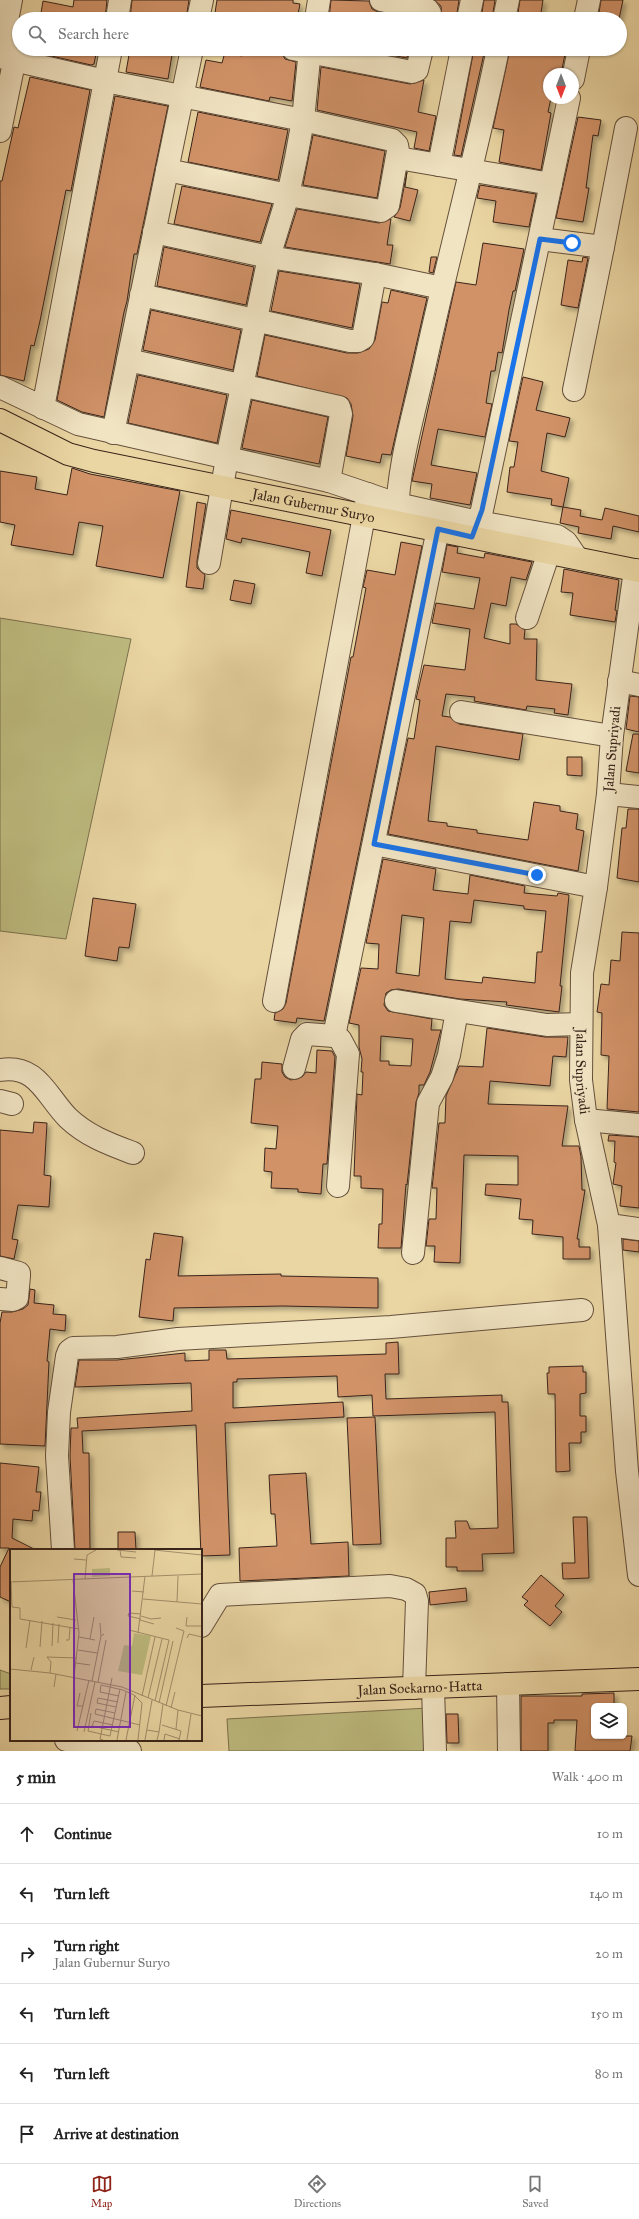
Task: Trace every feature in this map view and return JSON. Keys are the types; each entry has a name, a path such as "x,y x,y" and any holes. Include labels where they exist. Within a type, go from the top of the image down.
{"main road":[{"name":"Jalan Gubernur Suryo","path":"0,420 68,454 223,488 363,516 397,512 438,529 475,529 548,552 637,570"},
{"name":"Jalan Soekarno-Hatta","path":"202,1696 626,1680"}],"street":[{"path":"0,131 11,0"},
{"path":"24,12 26,0"},
{"path":"118,12 120,0"},
{"path":"199,12 202,0"},
{"path":"317,12 319,0"},
{"path":"381,0 428,10 429,12"},
{"path":"469,12 472,0"},
{"path":"505,12 508,0"},
{"path":"586,12 589,0"},
{"path":"5,58 12,48"},
{"path":"43,408 110,56"},
{"path":"113,433 191,56"},
{"path":"209,564 228,458 244,386 269,257 288,195 303,120 304,56"},
{"path":"333,56 412,72 417,70 420,56"},
{"path":"439,164 461,56"},
{"path":"397,512 401,471 496,56"},
{"path":"575,68 578,56"},
{"path":"5,58 105,81 303,120 392,140 397,145 398,158 388,206 382,211 288,195 167,170"},
{"path":"475,529 482,510 568,104"},
{"path":"574,390 626,128"},
{"path":"398,158 471,169 551,184"},
{"path":"154,232 269,257 375,274 442,288"},
{"path":"540,239 603,247"},
{"path":"141,295 358,341 363,338 375,274"},
{"path":"128,360 339,407 342,414 329,481"},
{"path":"0,388 78,424 329,481 368,494 397,512 475,529 557,536 566,542 577,558"},
{"path":"274,1001 368,494"},
{"path":"334,1036 438,529"},
{"path":"527,618 548,552"},
{"name":"Jalan Supriyadi","path":"637,570 629,683 612,736 608,794 596,887 582,973 581,1080 586,1120 609,1225 633,1471 639,1575"},
{"path":"461,712 612,736"},
{"path":"608,794 639,797"},
{"path":"374,844 596,887"},
{"path":"396,1001 547,1025 581,1024"},
{"path":"413,1253 428,1103 442,1077 449,1055 457,1011"},
{"path":"294,1068 302,1040 307,1034 334,1036 340,1040 348,1054 338,1186"},
{"path":"0,1070 14,1068 31,1076 49,1092 68,1118 97,1140 133,1153"},
{"path":"586,1120 639,1125"},
{"path":"609,1225 639,1229"},
{"path":"0,1268 18,1273 19,1276 17,1298 13,1300 0,1299"},
{"path":"63,1549 59,1503 58,1436 68,1356 69,1351 74,1348 117,1347 178,1339 391,1327 582,1310"},
{"path":"202,1623 210,1595 390,1586 411,1591 415,1594 417,1601 423,1688 435,1751"},
{"path":"508,1684 509,1751"},
{"path":"72,1741 130,1751"}],"shaded area":[{"path":"0,618 131,639 66,939 0,931"},
{"path":"0,1670 10,1674 10,1689 0,1689"},
{"path":"428,1708 428,1751 229,1751 227,1719"}],"building":[{"path":"74,0 107,0 106,12 41,12 43,1 73,7"},
{"path":"132,0 189,0 187,12 131,12"},
{"path":"217,0 293,0 293,3 300,4 298,12 215,12"},
{"path":"331,0 369,1 372,9 378,12 330,12"},
{"path":"434,0 459,0 457,12 441,12 441,6"},
{"path":"484,0 495,0 493,12 482,12"},
{"path":"520,0 543,0 541,12 518,12"},
{"path":"601,0 623,0 620,12 599,12"},
{"path":"52,56 96,56 94,64 91,65"},
{"path":"129,56 172,56 168,79 126,72"},
{"path":"224,56 284,56 285,59 296,62 292,101 270,97 269,101 200,87 206,60 222,63"},
{"path":"396,56 407,56 407,58"},
{"path":"473,56 483,56 461,156 454,155"},
{"path":"508,56 565,56 562,68 543,68 543,104 550,104 548,112 551,113 541,170 499,162 504,130 493,128"},
{"path":"321,67 410,84 424,80 418,112 436,116 429,151 414,148 417,132 317,110"},
{"path":"30,77 90,90 71,191 66,190 40,321 34,346 31,345 24,381 0,375 0,181 2,181 14,127 18,128"},
{"path":"115,96 168,106 137,254 134,254 127,301 104,417 82,412 57,400"},
{"path":"198,112 288,130 278,180 188,162"},
{"path":"578,117 601,120 598,136 593,135 586,188 589,188 583,222 556,218"},
{"path":"313,135 385,151 377,198 303,185"},
{"path":"407,172 405,187 418,190 410,221 394,217 400,208"},
{"path":"480,185 536,194 529,227 493,222 496,201 477,198"},
{"path":"182,186 272,204 260,242 174,224"},
{"path":"297,209 379,223 391,219 387,245 393,245 390,264 285,247"},
{"path":"483,243 524,249 515,291 513,291 502,353 498,352 495,371 491,371 486,403 492,404 485,437 438,429 431,465 477,473 470,505 430,498 432,484 412,481 456,282 476,285"},
{"path":"164,247 254,267 246,305 157,286"},
{"path":"431,257 437,257 433,273 429,272"},
{"path":"583,257 588,258 578,308 561,305 568,260 582,262"},
{"path":"279,271 360,284 352,328 271,311"},
{"path":"391,290 427,298 391,455 382,454 380,463 346,456 353,416 351,404 347,398 257,376 265,335 347,353 358,353 369,349 375,340 382,302 388,303"},
{"path":"151,310 241,330 233,370 143,350"},
{"path":"138,375 227,395 217,443 128,423"},
{"path":"523,377 543,382 536,410 570,418 565,437 547,433 541,471 569,478 563,507 551,505 552,499 507,492 510,467 514,467 518,442 509,441"},
{"path":"252,400 328,417 319,464 242,448"},
{"path":"72,468 90,474 180,491 163,578 96,566 103,526 79,522 73,555 11,545 15,525 0,522 0,471 37,477 35,489 67,495"},
{"path":"197,502 206,504 197,561 197,568 205,575 203,589 186,587"},
{"path":"563,507 581,510 580,516 602,520 605,508 639,516 639,532 613,526 611,539 578,533 579,527 560,523"},
{"path":"231,510 331,530 322,576 306,573 310,552 242,538 241,543 226,539"},
{"path":"401,542 422,546 324,1021 297,1018 296,1023 274,1020 275,1013 283,1009 286,1003 351,657 353,657 366,588 363,587 367,570 395,575"},
{"path":"447,545 458,547 457,553 484,558 485,553 532,562 526,580 511,577 506,606 491,603 484,638 510,644 510,624 516,624 525,630 524,639 537,639 536,680 572,684 568,715 554,713 555,709 527,706 526,710 474,701 475,697 446,694 442,716 450,717 459,724 523,734 519,760 436,746 428,821 447,823 447,826 477,830 477,833 528,840 534,802 560,806 560,811 578,814 576,829 584,831 578,871 388,834 408,738 414,739 420,700 416,699 424,665 465,670 470,629 432,623 436,603 474,609 480,578 442,572"},
{"path":"564,569 619,580 615,622 570,615 573,593 561,592"},
{"path":"234,580 255,584 251,604 230,600"},
{"path":"630,696 639,697 639,732 626,729"},
{"path":"633,734 639,734 639,773 626,771"},
{"path":"567,757 582,757 582,776 567,775"},
{"path":"628,809 639,809 639,882 617,878 622,828 626,828"},
{"path":"383,859 436,869 433,890 468,894 470,875 525,886 524,893 557,896 558,893 569,895 560,986 562,986 559,1012 506,1005 507,1002 460,999 398,989 391,990 386,993 384,1005 388,1011 432,1019 431,1030 441,1030 430,1072 424,1085 419,1085 407,1185 406,1184 401,1248 378,1248 379,1224 382,1224 383,1189 361,1188 361,1176 354,1176 357,1094 362,1095 363,1072 361,1072 362,1059 359,1047 359,1025 349,1023 361,968 378,969 379,944 366,943","holes":["474,900 524,906 524,909 546,911 542,952 537,952 535,983 483,977 482,983 445,979 450,921 471,923","402,915 424,918 419,976 396,973","381,1036 413,1039 411,1066 389,1065 389,1061 380,1061"]},
{"path":"93,898 136,904 129,948 119,947 117,961 85,956"},
{"path":"622,932 639,933 639,1112 607,1109 609,1056 601,1055 602,1013 597,1012 601,984 609,985 611,960 620,961"},
{"path":"487,1028 545,1037 568,1037 566,1057 553,1056 550,1086 490,1081 488,1104 568,1106 562,1146 579,1146 581,1157 582,1190 585,1190 577,1239 579,1239 579,1247 590,1247 590,1259 563,1259 563,1237 532,1234 533,1220 519,1219 521,1199 485,1195 486,1184 518,1185 518,1156 464,1155 460,1263 434,1262 435,1246 426,1246 429,1219 436,1219 437,1188 432,1188 439,1123 445,1123 446,1096 459,1066 483,1067"},
{"path":"317,1050 332,1051 335,1057 327,1164 323,1164 321,1194 298,1192 298,1189 271,1188 272,1172 264,1171 265,1148 276,1149 278,1126 251,1123 255,1079 261,1079 262,1062 282,1064 282,1072 285,1077 291,1080 302,1077 306,1072 316,1073"},
{"path":"34,1122 47,1123 44,1175 51,1176 49,1207 18,1205 12,1239 18,1240 14,1259 0,1256 0,1130 33,1133"},
{"path":"609,1135 639,1137 639,1208 620,1206 622,1186 613,1184 616,1163 614,1162 615,1141 608,1141"},
{"path":"154,1233 183,1237 178,1276 281,1274 281,1276 378,1278 378,1308 283,1306 174,1308 173,1321 139,1317 146,1259 150,1260"},
{"path":"623,1239 639,1241 639,1252 623,1250"},
{"path":"30,1289 35,1290 34,1303 54,1305 53,1314 66,1315 65,1331 50,1329 47,1361 49,1362 45,1446 0,1444 0,1323 2,1312 12,1312 23,1309 28,1305"},
{"path":"398,1342 399,1374 385,1374 386,1399 502,1395 502,1402 508,1402 514,1553 482,1554 483,1571 457,1571 457,1567 446,1567 446,1538 456,1538 455,1521 467,1521 470,1529 498,1528 495,1412 373,1416 372,1395 338,1397 337,1376 237,1379 237,1382 233,1382 233,1408 343,1402 344,1417 225,1423 230,1555 202,1556 196,1425 82,1431 83,1453 89,1453 90,1549 75,1549 70,1456 71,1428 78,1428 77,1418 192,1411 191,1383 75,1387 79,1360 117,1360 185,1353 185,1361 209,1360 209,1350 226,1350 227,1359 386,1354 386,1343"},
{"path":"583,1366 583,1372 586,1372 586,1393 580,1394 580,1416 586,1416 586,1432 581,1432 581,1443 569,1443 570,1471 556,1472 555,1394 548,1394 547,1373 549,1373 549,1367"},
{"path":"375,1417 381,1544 353,1545 347,1418"},
{"path":"0,1463 39,1467 36,1492 41,1492 39,1511 33,1510 32,1521 13,1519 12,1538 34,1549 10,1549 10,1602 0,1597 0,1567 9,1548 0,1548"},
{"path":"306,1473 311,1544 348,1542 349,1576 240,1581 239,1548 277,1546 275,1514 271,1514 269,1475"},
{"path":"573,1517 587,1517 589,1578 563,1579 562,1563 575,1563"},
{"path":"118,1532 135,1532 136,1549 118,1549"},
{"path":"541,1575 564,1595 555,1606 562,1612 550,1626 524,1605 528,1601 522,1597"},
{"path":"466,1588 467,1601 430,1605 429,1592"},
{"path":"614,1693 614,1703 591,1703 591,1739 627,1739 627,1736 632,1736 630,1751 575,1751 577,1720 554,1720 554,1723 548,1723 548,1751 521,1751 521,1696 582,1696 582,1694"},
{"path":"446,1714 458,1714 459,1743 447,1743"}],"route":[{"path":"537,875 374,844 438,529 472,537 482,510 540,239 572,243"}]}
